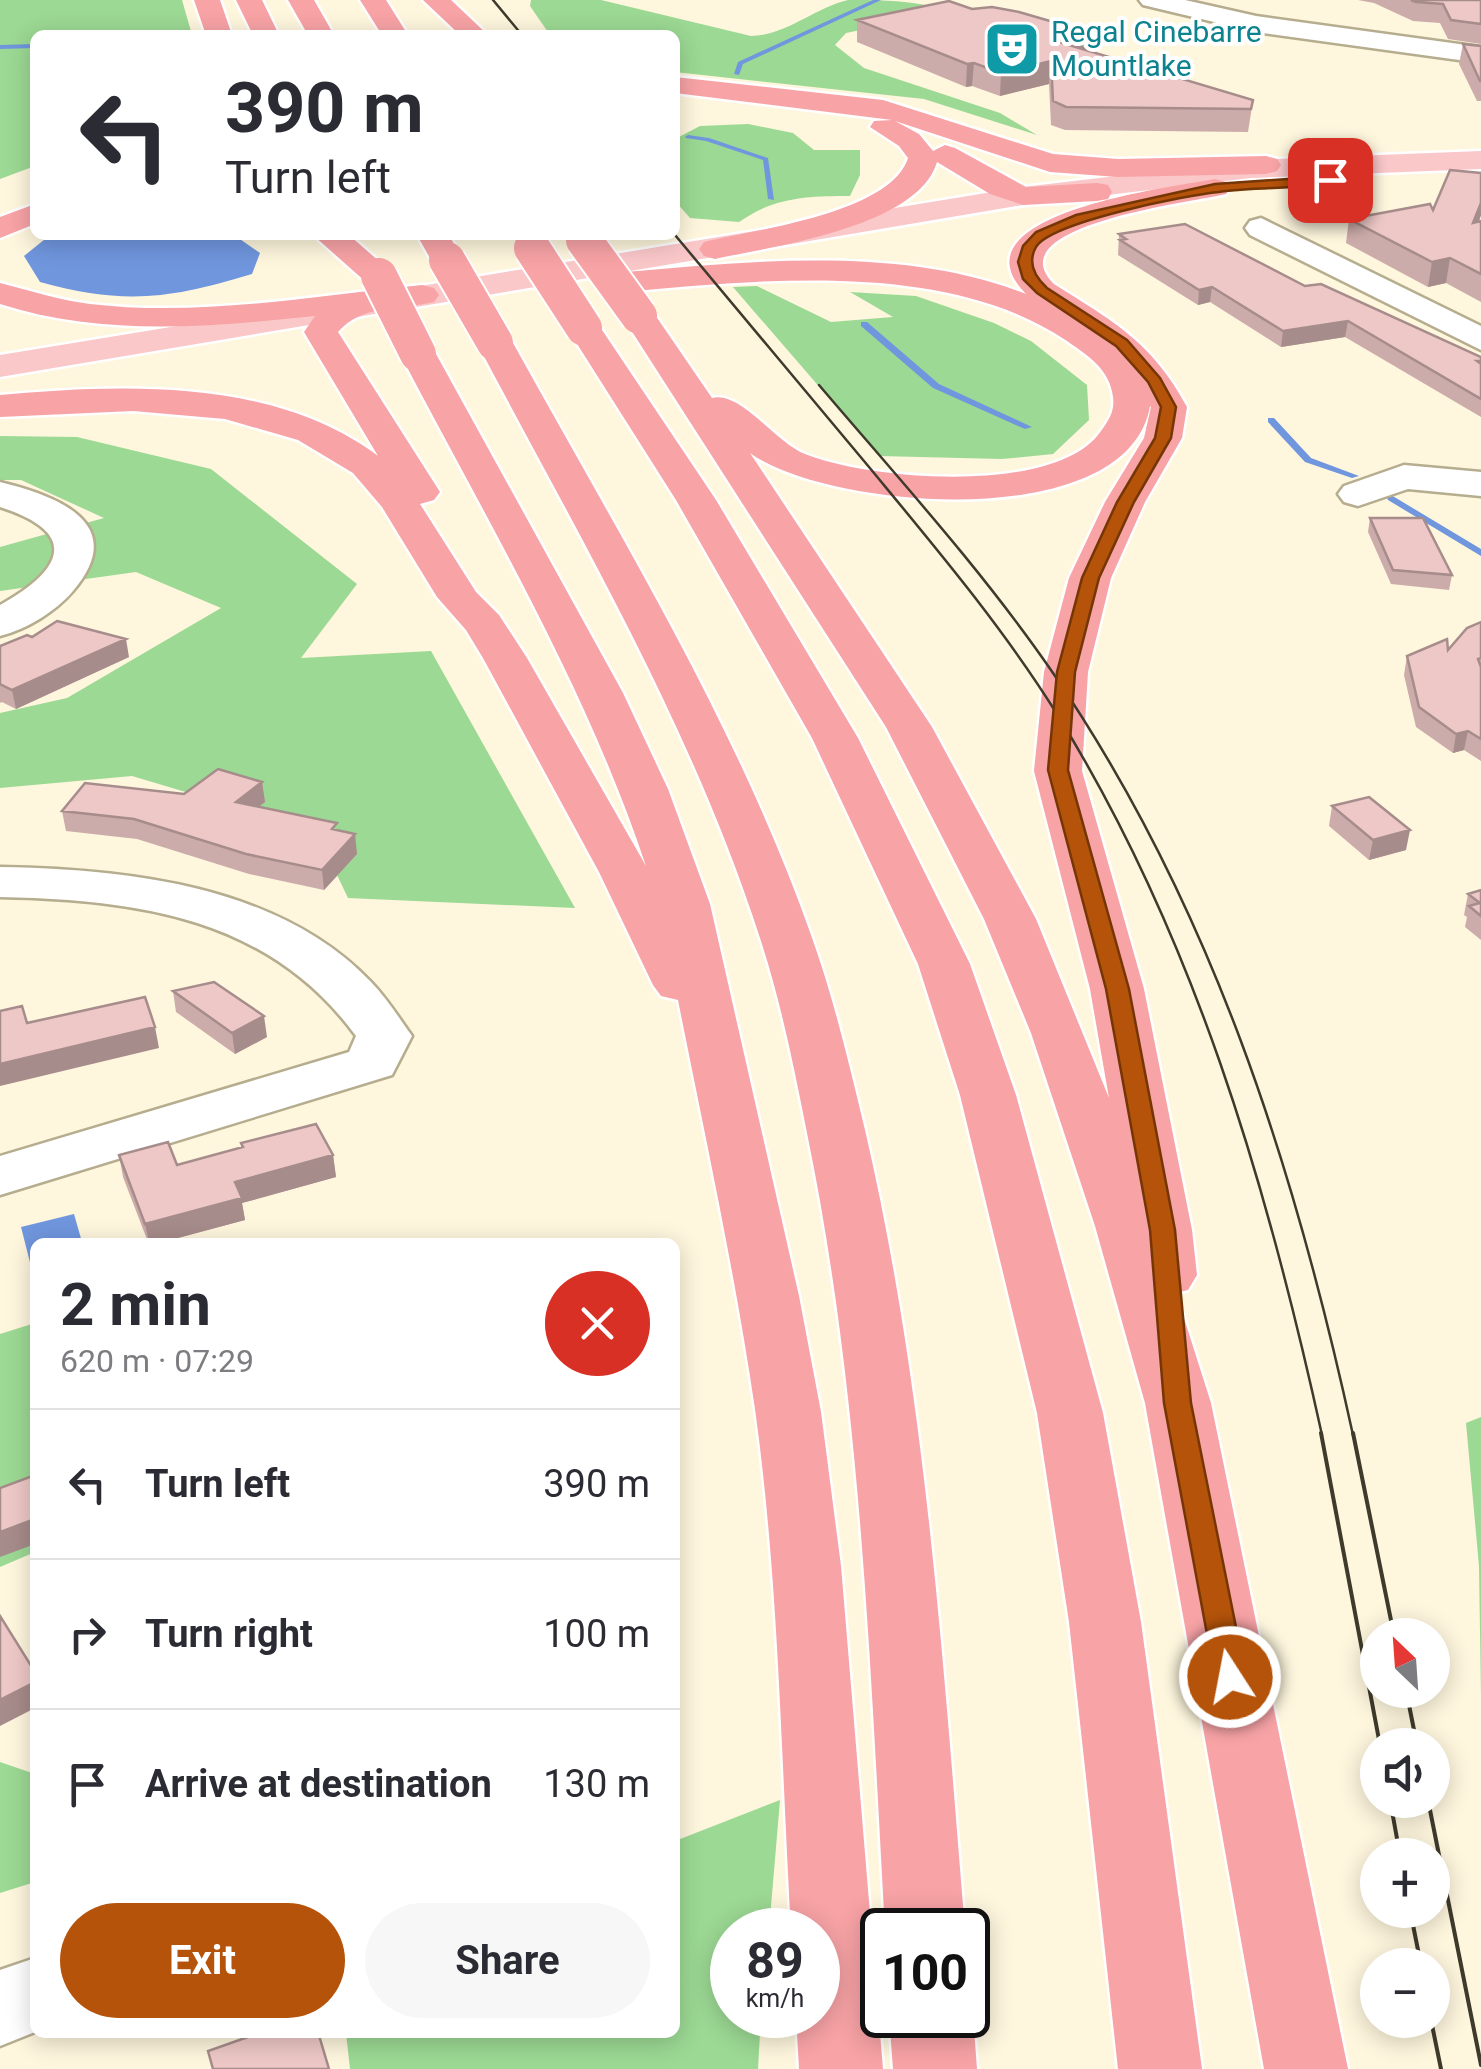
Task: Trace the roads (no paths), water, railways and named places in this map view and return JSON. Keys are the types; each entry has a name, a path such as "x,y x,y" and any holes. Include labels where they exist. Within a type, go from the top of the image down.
{"highway":[{"path":"207,0 217,30"},
{"path":"231,0 233,30"},
{"path":"250,0 264,30"},
{"path":"301,0 318,30"},
{"path":"373,0 392,30"},
{"path":"416,0 436,30"},
{"path":"436,0 469,30"},
{"path":"680,86 883,108 1050,163 1118,168 1266,165"},
{"path":"680,108 755,104 853,115 906,131 1001,188 1024,196 1110,193"},
{"path":"715,249 866,209 899,195 917,182 924,166 918,150 898,133 853,115"},
{"path":"0,198 30,188"},
{"path":"1215,188 1060,224 1030,246 1025,262 1030,279 1042,290 1122,343 1155,381 1169,407 1163,438 1126,502 1090,578 1066,672 1058,770 1118,989 1162,1230 1178,1403 1306,2069"},
{"path":"0,228 30,215"},
{"path":"335,240 379,276"},
{"path":"362,240 418,354 600,693 644,788 684,904 768,1296 788,1412 806,1566 840,2069"},
{"path":"583,240 645,324 900,712 1010,918 1058,1033 1119,1208 1178,1403"},
{"path":"528,241 696,500 836,738 944,964 988,1095 1070,1413 1105,1622 1160,2069"},
{"path":"440,247 678,676 715,754 788,942 844,1159 866,1283 889,1452 923,1908"},
{"path":"624,282 807,271 886,276 970,290 1038,312 1093,342 1124,375 1130,388 1132,412 1107,449 1068,470 1041,478 952,488 866,482 817,471 770,451 645,324"},
{"path":"0,293 54,309 124,316 422,295"},
{"path":"357,306 330,320 320,332 487,600 482,620"},
{"path":"0,368 18,374 53,375"},
{"path":"0,406 83,400 174,403 247,414 320,438 370,468 463,605 482,620 645,910 684,992 725,1099"},
{"path":"933,2038 935,2069"}],"main road":[{"path":"1404,169 1461,152 1473,145 1481,133"},
{"path":"0,384 928,230 1215,188 1481,163"},
{"path":"928,230 985,215 1110,193 1280,174 1481,163"},
{"path":"0,368 1024,196 1266,165 1404,169 1481,176"},
{"path":"1404,169 1481,184"}],"street":[{"path":"1152,0 1256,24 1481,56"},
{"path":"1261,228 1481,340"},
{"path":"1358,494 1404,477 1481,484"},
{"path":"0,494 36,502 63,517 74,537 73,561 61,582 38,604 0,622"},
{"path":"0,882 49,882 152,894 248,921 329,970 368,1008 384,1036 372,1064 0,1176"},
{"path":"0,2008 30,1997"}],"water":[{"path":"44,240 241,240 260,253 252,274 196,289 147,296 97,294 40,282 24,256"},
{"path":"74,1214 81,1238 30,1238 30,1262 21,1227"}],"waterway":[{"path":"737,74 740,63 878,0"},
{"path":"0,47 30,46"},
{"path":"688,137 707,139 766,159 772,199"},
{"path":"864,324 936,386 1028,427"},
{"path":"1271,420 1308,460 1355,476"},
{"path":"1391,498 1481,553"}],"tram line":[{"path":"493,0 518,30"},
{"path":"679,240 991,618 1057,714 1105,798 1187,973 1220,1063 1277,1248 1322,1435"},
{"path":"819,385 940,526 1026,635 1109,761 1158,851 1202,944 1274,1136 1330,1334 1353,1435"},
{"path":"1321,1433 1377,1728"},
{"path":"1353,1433 1391,1618"},
{"path":"1410,1708 1414,1728"},
{"path":"1393,1818 1397,1838"},
{"path":"1432,1818 1481,2065"},
{"path":"1414,1928 1418,1948"},
{"path":"1435,2038 1441,2069"}],"place":[{"name":"Regal Cinebarre Mountlake","path":"1012,49"}]}
